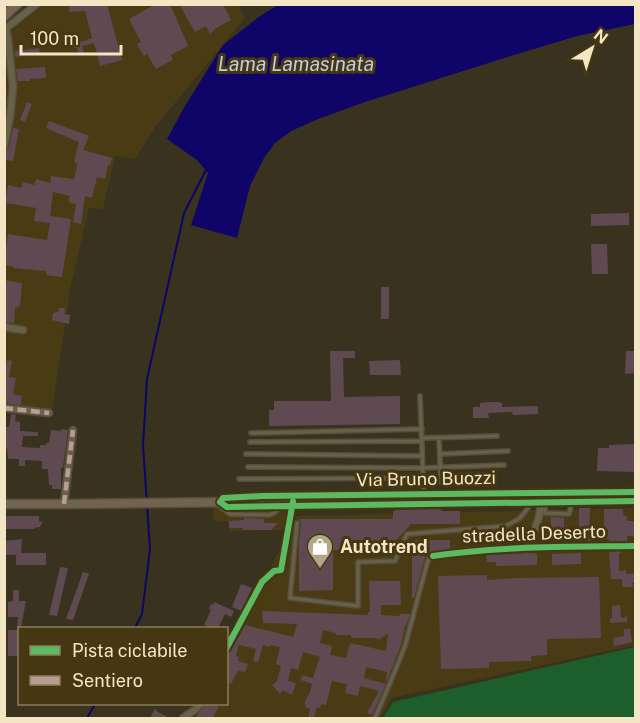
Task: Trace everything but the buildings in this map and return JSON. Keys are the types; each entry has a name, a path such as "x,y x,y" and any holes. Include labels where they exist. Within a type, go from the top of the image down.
{"highway":[{"path":"4,15 18,4"}],"main road":[{"name":"Via Bruno Buozzi","path":"4,504 636,497"}],"street":[{"path":"4,146 13,87 5,29 37,4"},
{"path":"4,327 23,330"},
{"path":"4,408 49,412"},
{"path":"66,504 73,430"},
{"path":"527,549 543,498"},
{"path":"228,645 262,582 274,571 281,570 290,501"},
{"name":"stradella Deserto","path":"433,556 527,549 636,546"},
{"path":"183,718 199,705"}],"lane":[{"path":"420,396 424,499"},
{"path":"250,433 422,429"},
{"path":"250,442 422,440 497,436"},
{"path":"439,438 441,482"},
{"path":"440,454 508,451"},
{"path":"246,454 422,456"},
{"path":"248,467 423,468 504,465"},
{"path":"239,479 423,478"},
{"path":"297,524 290,598 358,606 358,562 395,561 407,534 506,526 520,518 528,508 528,498"},
{"path":"543,498 546,513 569,514 573,498"},
{"path":"217,502 230,514 270,515 290,501"},
{"path":"375,718 405,646 428,560 433,556"}],"shaded area":[{"path":"44,5 238,5 245,18 155,127 135,159 115,156 103,209 89,208 71,285 52,410 5,404 5,36"},
{"path":"291,507 286,530 230,531 230,522 214,521 213,508"},
{"path":"635,508 635,645 392,698 380,718 213,718 219,705 228,705 228,686 248,613 296,516"}],"green space":[{"path":"635,647 635,718 383,718 393,702"}],"water":[{"name":"Lama Lamasinata","path":"280,4 635,5 635,24 577,36 514,55 365,102 291,131 275,143 264,158 250,186 237,238 191,225 208,173 197,160 167,139 223,45 260,16"}],"waterway":[{"name":"Lama Lamasinata","path":"136,627 142,614 150,549 143,445 147,379 184,213 206,170"},
{"name":"Lama Lamasinata","path":"87,718 94,705"}],"marked path":[{"path":"4,408 49,413"},
{"path":"64,504 73,430"}],"cycle path":[{"path":"636,492 262,496 223,498 220,502 227,507 636,501"},
{"path":"228,645 262,582 274,571 281,570 293,501"},
{"path":"433,556 509,549 636,546"}],"place":[{"name":"Autotrend","path":"320,570"}]}
